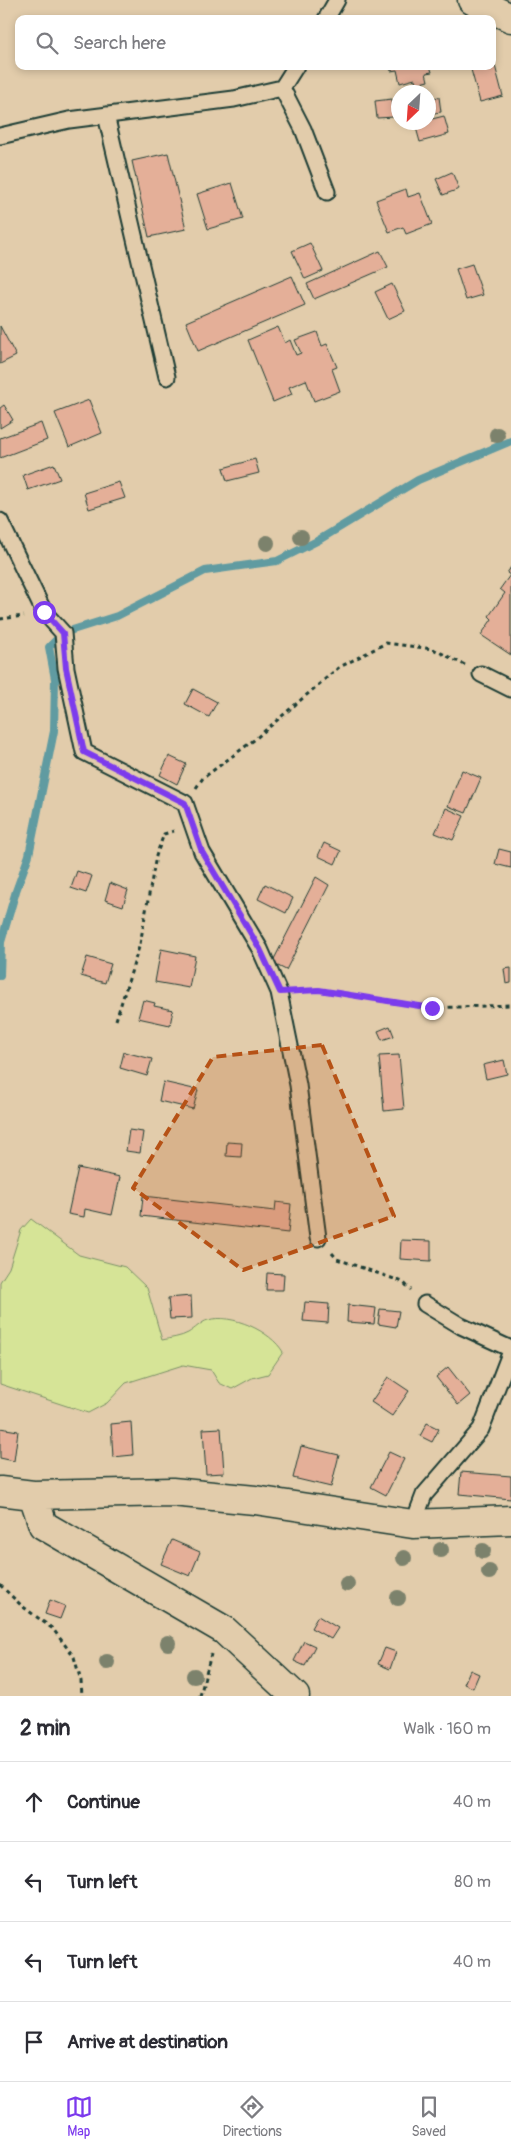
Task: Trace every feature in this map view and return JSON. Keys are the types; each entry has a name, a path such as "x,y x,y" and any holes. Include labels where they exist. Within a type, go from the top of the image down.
{"street":[{"path":"472,0 511,18"},
{"path":"0,1491 33,1495 172,1492 254,1500 413,1524 511,1520"},
{"path":"33,1495 43,1524 224,1630 295,1696"}],"lane":[{"path":"328,15 337,0"},
{"path":"0,136 69,120 234,99 282,88 293,70"},
{"path":"282,88 303,129 327,192"},
{"path":"106,115 167,377"},
{"path":"0,520 44,612 63,633 66,668 84,752 185,803 192,828 202,852 260,949 280,992 298,1085 318,1238"},
{"path":"481,674 511,689"},
{"path":"413,1524 424,1495 481,1429 511,1350 461,1326 425,1304"}],"path":[{"path":"185,803 203,778 254,740 338,668 386,643 433,649 481,674"},
{"path":"116,1020 140,944 156,856 164,834 192,828"},
{"path":"280,992 319,990 432,1008 511,1005"},
{"path":"318,1238 337,1259 403,1282 425,1304"},
{"path":"0,1585 22,1606 53,1629 74,1657 81,1681 82,1696"},
{"path":"200,1696 212,1652 224,1630"}],"highlighted area":[{"path":"322,1045 394,1216 243,1270 133,1188 213,1057"}],"green space":[{"path":"31,1219 79,1255 125,1267 147,1288 162,1340 185,1334 208,1320 228,1319 260,1331 277,1344 283,1352 268,1374 252,1378 232,1389 219,1383 211,1370 183,1365 126,1383 107,1403 88,1413 0,1384 0,1282 9,1268 21,1230"}],"building":[{"path":"496,69 503,96 480,102 471,70"},
{"path":"397,70 431,70 432,72 426,73 428,81 416,84 415,79 400,83"},
{"path":"439,97 441,112 436,113 436,98"},
{"path":"391,99 391,117 377,118 375,101"},
{"path":"444,116 449,134 420,142 417,130 436,130 436,118"},
{"path":"168,153 186,229 149,237 132,161"},
{"path":"452,172 459,189 443,195 436,179"},
{"path":"232,183 243,219 208,229 197,194"},
{"path":"406,189 408,197 420,193 432,224 406,234 403,227 389,232 376,200"},
{"path":"310,243 323,271 305,279 292,251"},
{"path":"380,251 388,267 314,299 307,284"},
{"path":"472,264 483,295 466,300 456,269"},
{"path":"292,276 305,305 198,351 186,322"},
{"path":"392,284 405,311 388,319 375,292"},
{"path":"0,326 16,356 0,364"},
{"path":"278,327 285,343 290,340 296,355 301,353 295,340 317,332 322,346 327,344 337,367 332,369 340,391 314,401 306,380 289,387 292,394 273,402 248,340"},
{"path":"89,400 102,433 69,447 55,413"},
{"path":"4,405 13,420 0,428 0,408"},
{"path":"41,423 47,440 0,458 0,438"},
{"path":"255,459 259,473 227,481 223,468"},
{"path":"54,464 60,479 28,490 23,475"},
{"path":"119,482 125,498 89,509 84,493"},
{"path":"511,567 511,655 481,635 492,619 489,616 505,593 500,589 510,575 507,573"},
{"path":"193,689 217,702 209,717 185,704"},
{"path":"169,756 186,764 177,784 160,775"},
{"path":"462,770 481,778 466,813 448,806"},
{"path":"446,808 464,816 453,840 435,833"},
{"path":"324,843 341,851 335,864 318,856"},
{"path":"499,849 511,852 511,868 495,864"},
{"path":"77,871 92,876 86,893 71,888"},
{"path":"316,877 329,885 286,970 272,963"},
{"path":"110,883 128,890 123,906 105,900"},
{"path":"265,884 293,898 286,913 258,899"},
{"path":"161,949 195,956 189,988 155,982"},
{"path":"87,957 111,964 105,983 81,976"},
{"path":"511,968 511,983 506,984 504,969"},
{"path":"143,1000 155,1003 154,1006 173,1010 170,1025 138,1018"},
{"path":"390,1026 394,1036 382,1040 378,1031"},
{"path":"124,1052 152,1059 147,1076 120,1068"},
{"path":"399,1055 404,1109 384,1111 379,1056"},
{"path":"504,1060 507,1074 486,1079 483,1065"},
{"path":"163,1082 198,1090 193,1109 159,1101"},
{"path":"129,1130 143,1132 140,1153 126,1151"},
{"path":"227,1142 242,1143 241,1157 226,1156"},
{"path":"78,1168 120,1177 112,1215 85,1209 84,1217 68,1214"},
{"path":"143,1196 275,1211 276,1202 291,1204 288,1233 141,1216"},
{"path":"401,1240 431,1241 431,1261 400,1259"},
{"path":"267,1273 284,1274 283,1290 266,1290"},
{"path":"191,1296 192,1318 170,1319 168,1298"},
{"path":"305,1302 329,1304 328,1323 303,1321"},
{"path":"348,1305 376,1308 374,1324 347,1322"},
{"path":"380,1309 399,1311 396,1327 378,1324"},
{"path":"448,1367 470,1395 458,1405 436,1377"},
{"path":"388,1377 409,1391 392,1416 371,1402"},
{"path":"131,1422 133,1455 113,1457 111,1424"},
{"path":"427,1423 439,1429 432,1442 420,1436"},
{"path":"0,1428 18,1431 14,1461 0,1458"},
{"path":"221,1428 224,1473 206,1474 203,1429"},
{"path":"301,1446 339,1455 331,1487 293,1478"},
{"path":"389,1452 404,1459 386,1495 371,1487"},
{"path":"461,1472 511,1476 511,1499 459,1494"},
{"path":"172,1540 200,1552 190,1576 161,1564"},
{"path":"50,1600 65,1606 60,1619 45,1614"},
{"path":"318,1616 338,1628 331,1639 311,1628"},
{"path":"304,1641 315,1646 305,1666 294,1661"},
{"path":"385,1648 396,1652 390,1669 378,1664"},
{"path":"470,1670 479,1674 473,1688 464,1684"}],"waterway":[{"path":"0,976 1,942 29,855 54,731 55,679 49,647 63,633 117,616 205,571 277,561 317,541 418,480 511,441"}],"route":[{"path":"44,612 63,633 66,668 84,752 185,803 192,828 202,852 260,949 280,992 319,990 432,1008"}]}
